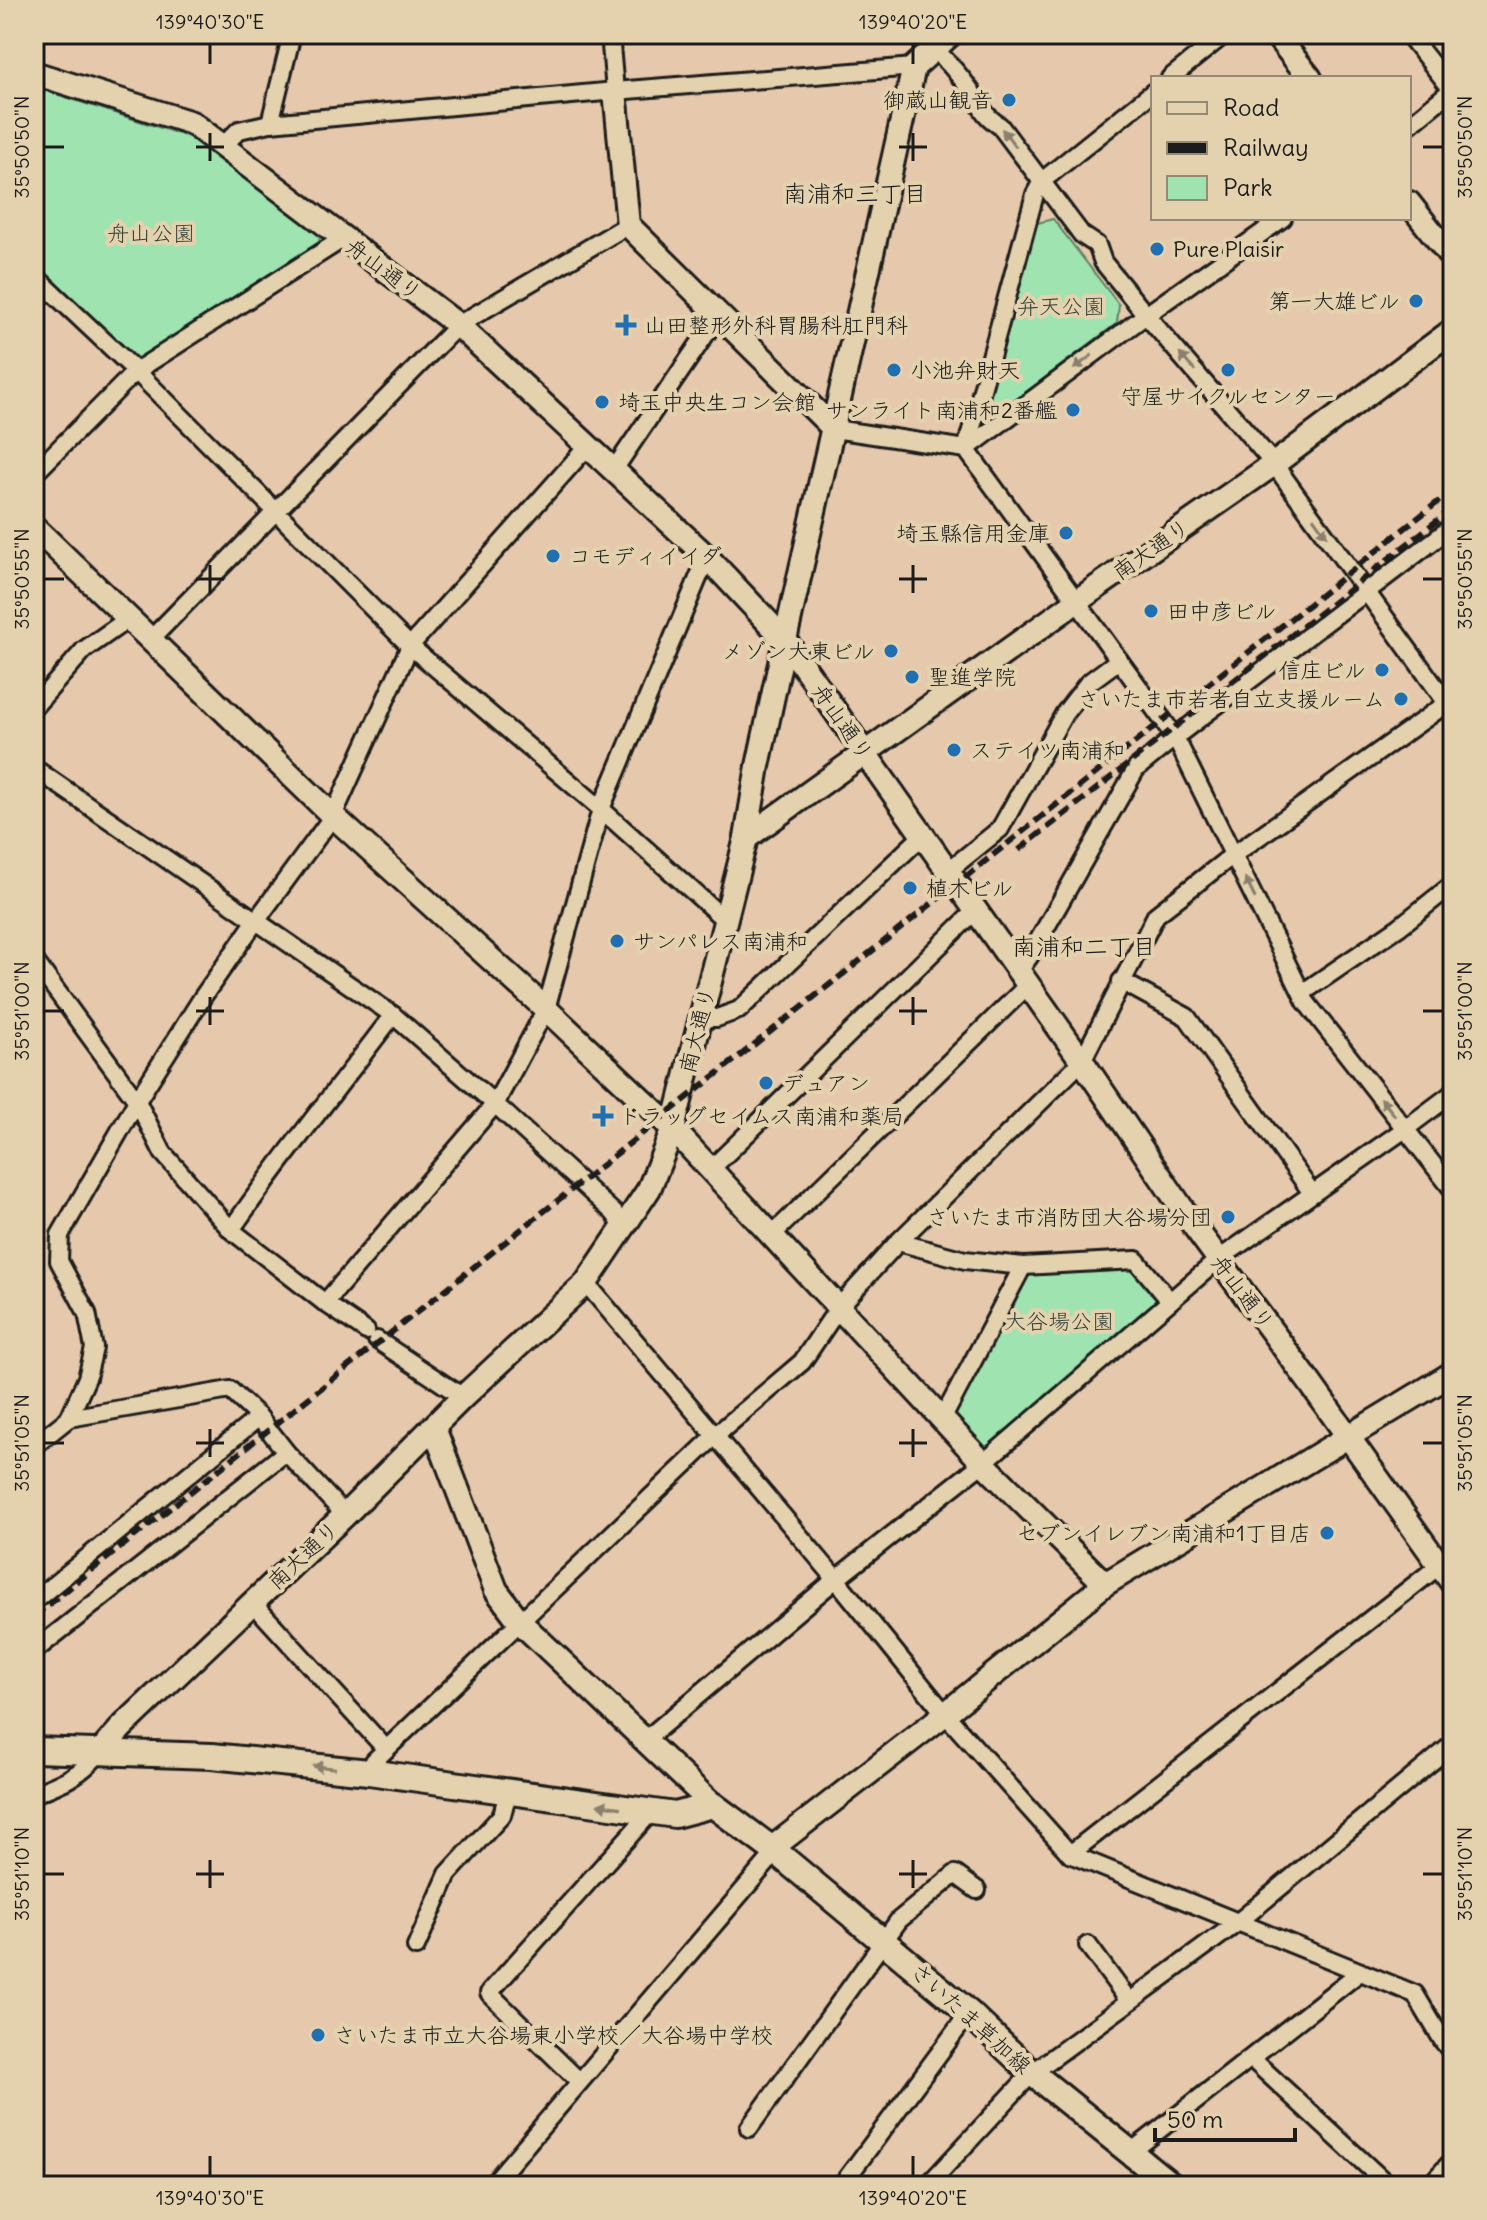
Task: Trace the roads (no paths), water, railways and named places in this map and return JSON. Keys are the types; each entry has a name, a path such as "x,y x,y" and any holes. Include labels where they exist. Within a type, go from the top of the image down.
{"main road":[{"path":"34,1750 212,1756 369,1772 675,1815 713,1805"},
{"name":"さいたま草加線","path":"713,1805 774,1850 885,1942 969,2013 1032,2073 1172,2186"}],"street":[{"path":"270,123 292,34"},
{"path":"610,34 628,225 834,429 966,449 1175,737 1306,1002 1453,1190"},
{"path":"1172,76 1225,34"},
{"path":"1275,34 1308,76"},
{"path":"1408,34 1453,90 1411,123"},
{"path":"369,1772 374,1761 386,1749 716,1435 802,1362 839,1307 898,1242 1082,1061 1156,915 1233,855 1451,704 1274,464 1103,262 1097,245 1082,235 1000,126 983,112 935,39 914,67 785,640 746,838"},
{"path":"223,146 239,130 270,123 914,67"},
{"name":"舟山通り","path":"34,73 192,123 458,325 707,557 785,640 1219,1259 1348,1438 1449,1569"},
{"path":"966,449 1035,194 1042,181 1151,94"},
{"path":"1411,205 1450,249"},
{"path":"966,449 1280,220"},
{"path":"150,640 458,325 628,225"},
{"path":"34,474 136,371 344,238"},
{"path":"34,275 136,371 410,646 725,920"},
{"path":"613,471 718,316"},
{"name":"南大通り","path":"99,1753 122,1727 345,1515 463,1397 586,1283 649,1189 673,1129 746,838 1274,464 1453,330"},
{"path":"34,1446 69,1418 87,1378 94,1348 87,1313 59,1261 60,1235 137,1101 202,998 333,816 410,646 587,447"},
{"path":"772,1235 1023,978 1029,957 1136,769 1453,526"},
{"path":"34,527 333,816 673,1129 983,1463 1105,1584"},
{"path":"325,1303 495,1104 546,1009 601,809 707,557"},
{"path":"34,707 84,650 128,619"},
{"path":"948,871 1000,829 1064,714 1088,683 1119,660"},
{"path":"34,768 393,1015 614,1213 624,1228"},
{"path":"700,1018 717,1018 739,1010 922,836"},
{"path":"1302,993 1399,927 1453,884"},
{"path":"711,1169 975,911"},
{"path":"34,960 137,1101 163,1153 231,1230 325,1303 463,1397"},
{"path":"1121,981 1187,1017 1312,1193"},
{"path":"231,1230 270,1173 393,1015"},
{"path":"644,1741 836,1579 983,1463 1219,1259 1453,1093"},
{"path":"898,1242 965,1260 1023,1266 1136,1260 1170,1301"},
{"path":"943,1418 1023,1266"},
{"path":"586,1283 836,1579 945,1714 1070,1854 1415,1994 1450,2043"},
{"path":"491,2186 774,1850 1105,1584 1453,1373"},
{"path":"69,1418 230,1390 259,1417 286,1452 345,1515"},
{"path":"34,1601 259,1417"},
{"path":"434,1428 496,1590 520,1622 713,1805"},
{"path":"34,1642 38,1648 286,1452"},
{"path":"1070,1854 1449,1569"},
{"path":"252,1602 386,1749"},
{"path":"928,2186 1032,2073 1237,1923 1453,1744"},
{"path":"34,1794 65,1782 87,1768 99,1753"},
{"path":"416,1947 448,1874 502,1815 508,1792"},
{"path":"579,2081 489,1993 651,1812"},
{"path":"749,2128 899,1920 955,1874 977,1890"},
{"path":"1088,1945 1129,2001"},
{"path":"1131,2152 1360,1972"},
{"path":"841,2186 969,2013"},
{"path":"1252,2059 1389,2186"},
{"path":"1429,2186 1453,2160"}],"railway":[{"path":"1432,34 1453,61"},
{"path":"34,1616 1453,490"},
{"path":"1019,850 1453,508"}],"place":[{"name":"御蔵山観音","path":"1009,100"},
{"name":"Pure Plaisir","path":"1157,249"},
{"name":"第一大雄ビル","path":"1416,301"},
{"name":"山田整形外科胃腸科肛門科","path":"626,325"},
{"name":"小池弁財天","path":"894,370"},
{"name":"守屋サイクルセンター","path":"1228,370"},
{"name":"埼玉中央生コン会館","path":"602,402"},
{"name":"サンライト南浦和2番艦","path":"1073,410"},
{"name":"埼玉縣信用金庫","path":"1066,533"},
{"name":"コモディイイダ","path":"553,556"},
{"name":"田中彦ビル","path":"1151,611"},
{"name":"メゾン大東ビル","path":"891,651"},
{"name":"信庄ビル","path":"1382,670"},
{"name":"聖進学院","path":"912,677"},
{"name":"さいたま市若者自立支援ルーム","path":"1401,699"},
{"name":"ステイツ南浦和","path":"954,750"},
{"name":"植木ビル","path":"910,888"},
{"name":"サンパレス南浦和","path":"617,941"},
{"name":"デュアン","path":"766,1083"},
{"name":"ドラッグセイムス南浦和薬局","path":"603,1116"},
{"name":"さいたま市消防団大谷場分団","path":"1228,1217"},
{"name":"セブンイレブン南浦和1丁目店","path":"1327,1533"},
{"name":"さいたま市立大谷場東小学校／大谷場中学校","path":"318,2035"}],"district":[{"name":"南浦和三丁目","path":"855,193"},
{"name":"南浦和二丁目","path":"1084,946"}],"park label":[{"name":"舟山公園","path":"151,233"},
{"name":"弁天公園","path":"1061,306"},
{"name":"大谷場公園","path":"1059,1321"}]}
